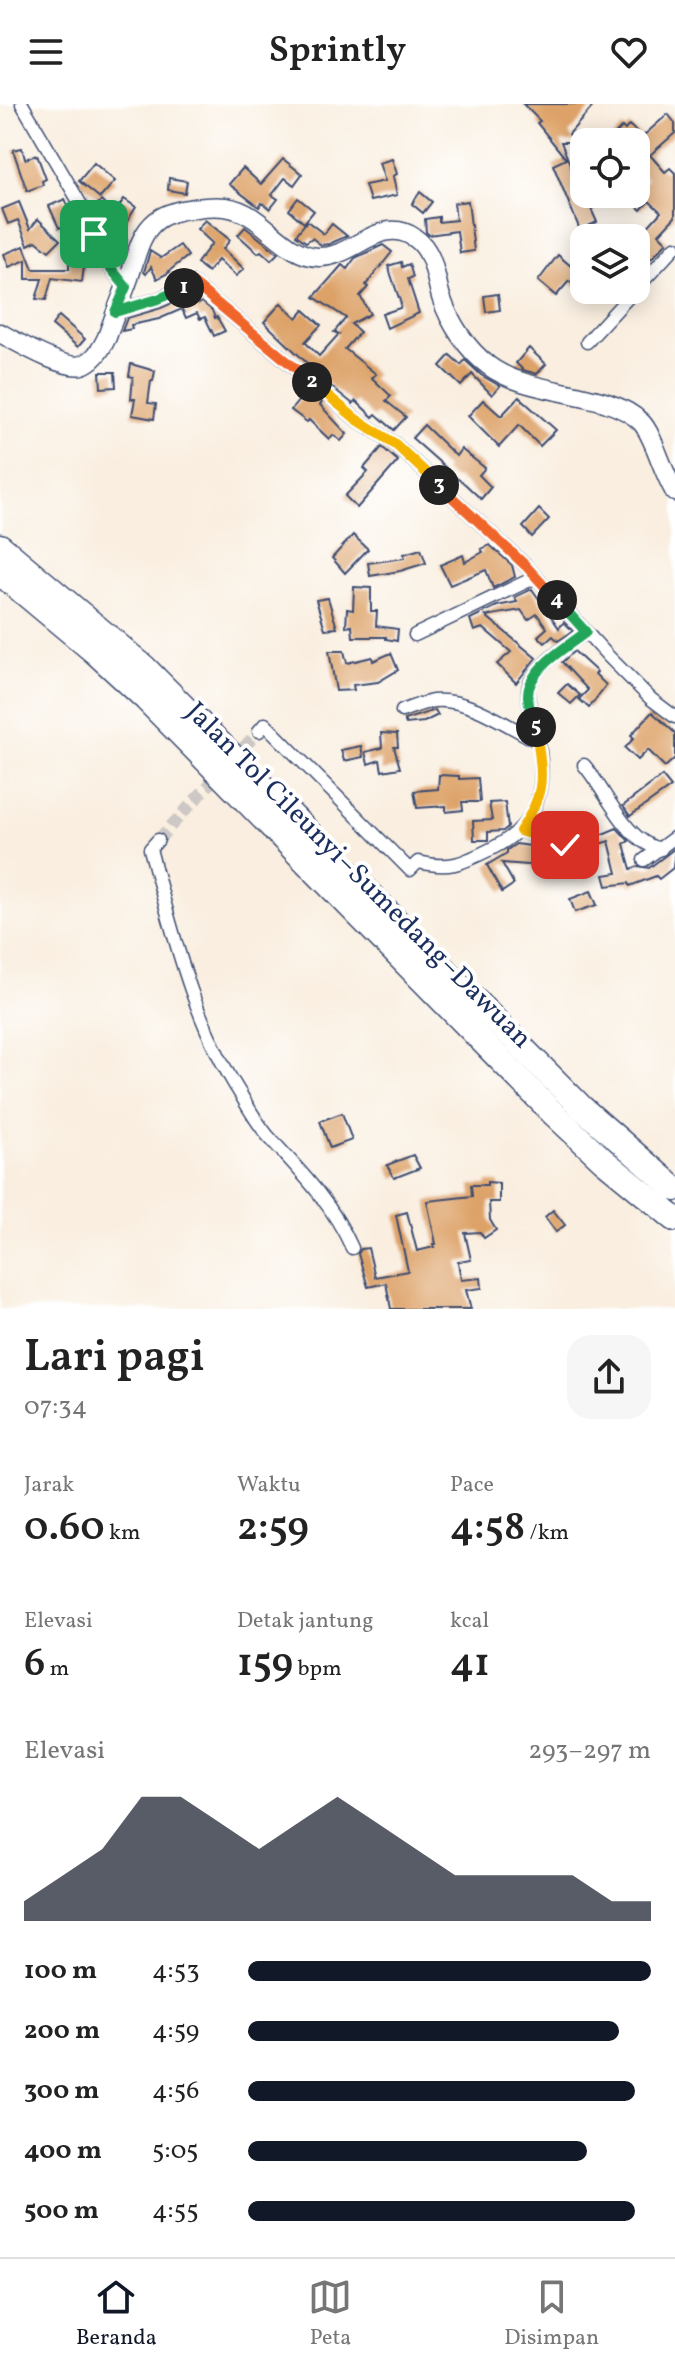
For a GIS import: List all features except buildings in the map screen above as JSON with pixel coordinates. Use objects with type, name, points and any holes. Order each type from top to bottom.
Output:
[{"type":"highway","name":"Jalan Tol Cileunyi–Sumedang–Dawuan","points":[[0,546],[144,667],[582,1108],[675,1189]]},
{"type":"highway","name":"Jalan Tol Cileunyi–Sumedang–Dawuan","points":[[0,573],[146,699],[555,1115],[603,1160],[675,1219]]},
{"type":"main road","points":[[0,333],[65,364],[80,366],[88,361],[102,348],[141,242],[152,225],[170,213],[185,209],[213,205],[238,209],[291,247],[318,258],[347,250],[382,231],[404,232],[423,244],[435,268],[441,297],[451,321],[478,357],[489,367],[522,383],[624,409],[642,423],[675,492]]},
{"type":"street","points":[[22,104],[81,205],[109,266],[126,287]]},
{"type":"street","points":[[650,275],[675,247]]},
{"type":"street","points":[[115,312],[158,299],[193,283],[356,419],[394,443],[536,577],[651,699],[675,717]]},
{"type":"street","points":[[587,342],[623,304]]},
{"type":"street","points":[[415,635],[536,577]]},
{"type":"street","points":[[259,731],[265,724],[410,870],[419,862],[457,866],[520,831],[542,788],[537,741],[528,701],[530,683],[540,669],[586,632]]},
{"type":"street","points":[[402,711],[432,701],[448,701],[537,741]]},
{"type":"street","points":[[584,765],[599,781],[624,822],[643,842],[661,849]]},
{"type":"street","points":[[520,831],[571,848]]},
{"type":"street","points":[[644,860],[675,837]]},
{"type":"street","points":[[158,840],[150,849],[182,969],[214,1045],[238,1091],[266,1134],[324,1197],[352,1248]]},
{"type":"tunnel","points":[[158,840],[259,731]]},
{"type":"route","points":[[94,234],[109,266],[126,287],[115,312],[158,299],[193,283],[356,419],[394,443],[526,566],[586,632],[540,669],[530,683],[528,694],[536,726],[543,781],[540,795],[520,831],[565,845]]}]
